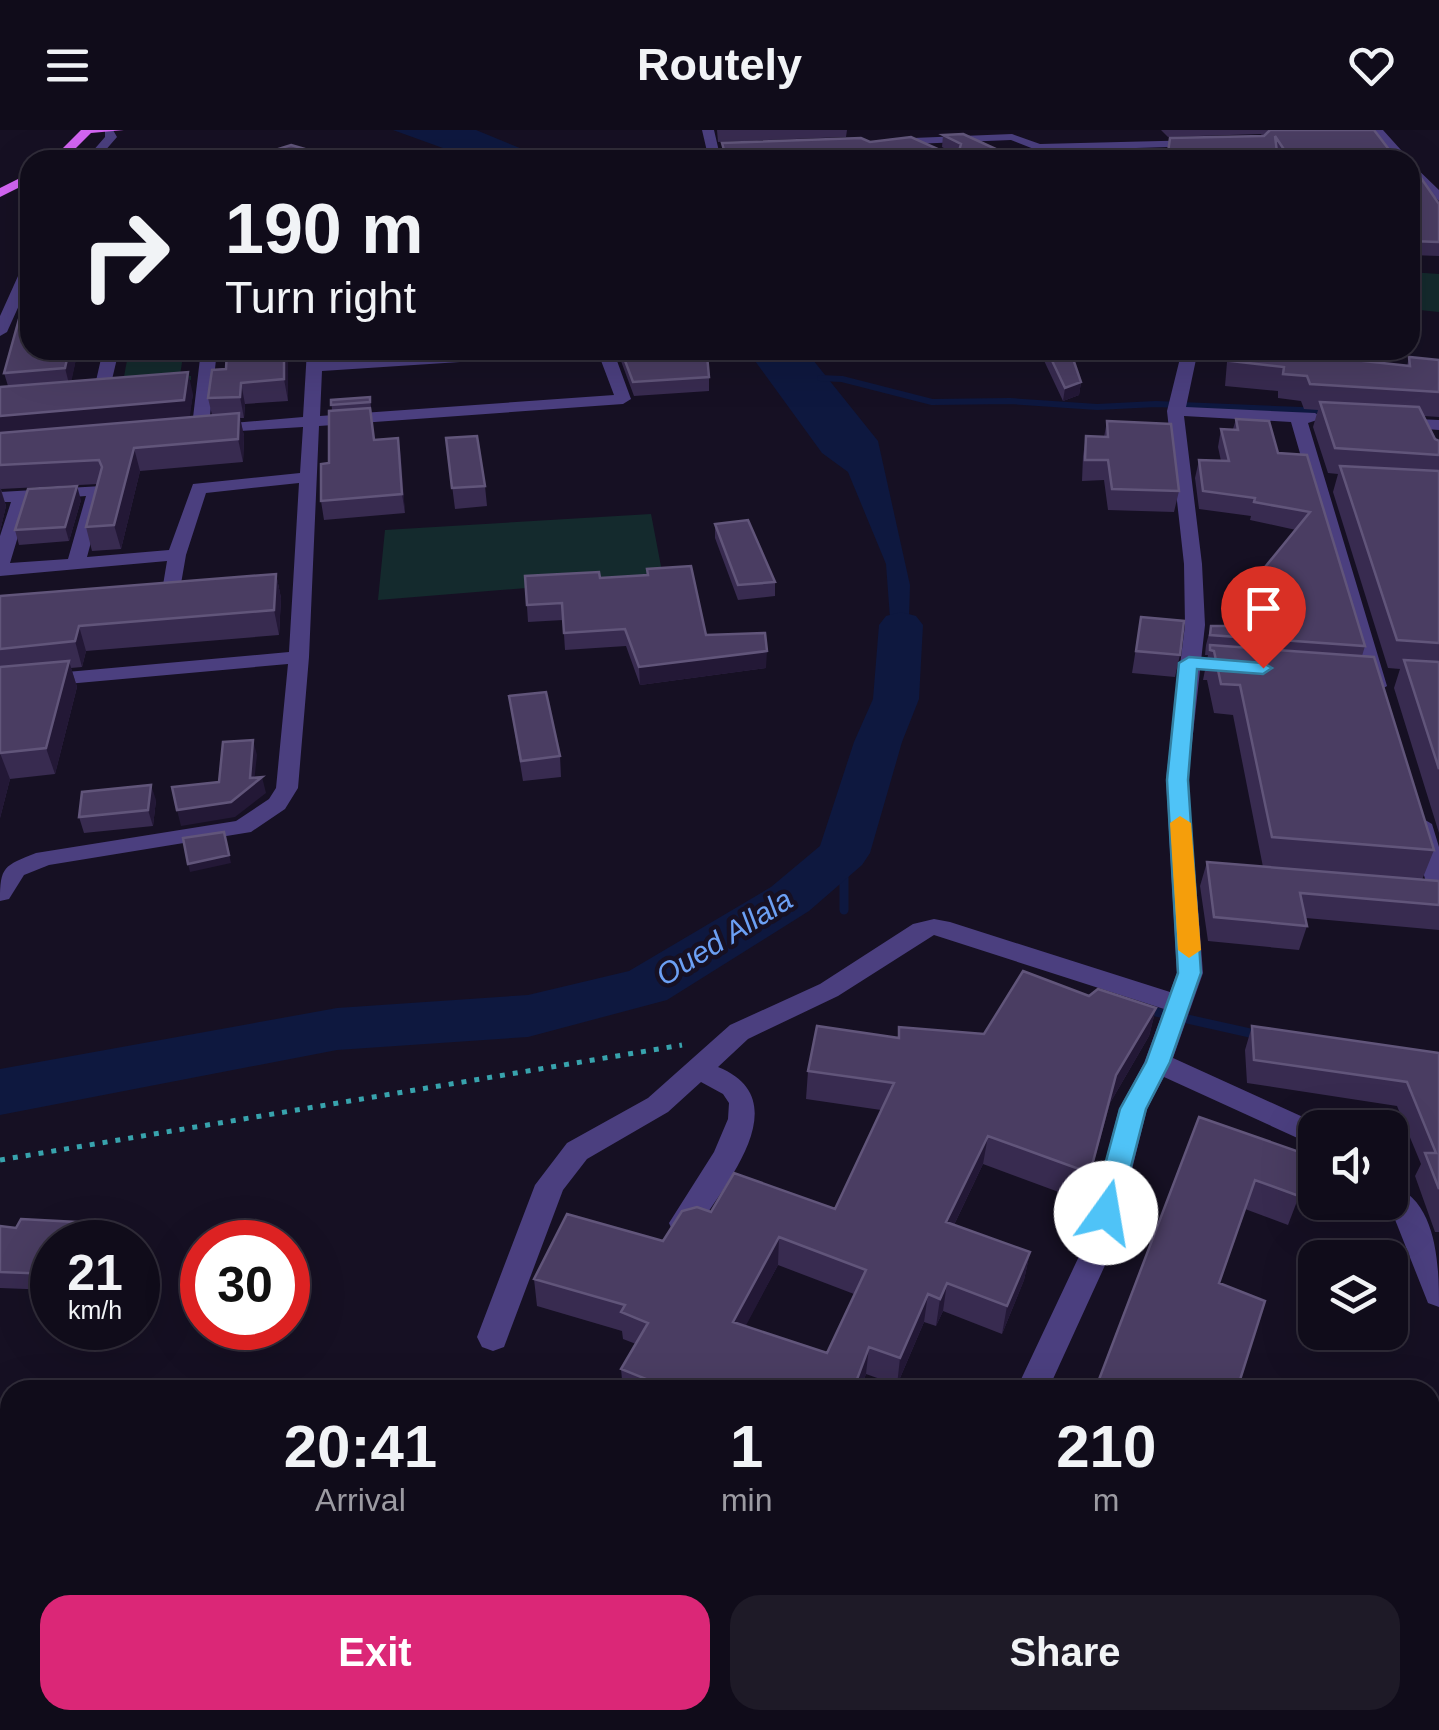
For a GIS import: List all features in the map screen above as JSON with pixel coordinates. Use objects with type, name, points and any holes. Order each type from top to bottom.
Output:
[{"type":"main road","points":[[68,150],[88,130],[110,132]]},
{"type":"main road","points":[[74,144],[110,132]]},
{"type":"street","points":[[1377,130],[1395,150]]},
{"type":"street","points":[[879,149],[911,141],[1012,137],[1039,148],[1224,142]]},
{"type":"street","points":[[961,139],[987,150]]},
{"type":"street","points":[[911,141],[930,150]]},
{"type":"street","points":[[1420,177],[1439,197]]},
{"type":"street","points":[[6,327],[20,301]]},
{"type":"street","points":[[106,360],[92,394],[134,391]]},
{"type":"street","points":[[200,430],[194,386],[204,360]]},
{"type":"street","points":[[0,893],[16,870],[44,858],[243,827],[262,817],[287,788],[299,657],[291,586],[309,477],[314,360]]},
{"type":"street","points":[[164,433],[623,399],[609,360]]},
{"type":"street","points":[[1037,1380],[1097,1250],[1133,1109],[1158,1062],[1190,973],[1196,874],[1178,780],[1198,664],[1193,564],[1176,406],[1188,360]]},
{"type":"street","points":[[1176,406],[1333,420]]},
{"type":"street","points":[[1298,418],[1330,482],[1386,715]]},
{"type":"street","points":[[1385,422],[1428,429]]},
{"type":"street","points":[[171,597],[177,556],[199,488],[309,477]]},
{"type":"street","points":[[0,497],[96,490],[76,564]]},
{"type":"street","points":[[21,496],[0,568],[177,556]]},
{"type":"street","points":[[0,684],[299,657]]},
{"type":"street","points":[[1416,809],[1432,891]]},
{"type":"street","points":[[493,1337],[550,1185],[577,1151],[658,1105],[689,1056],[829,990],[922,930],[934,927],[1174,1015]]},
{"type":"street","points":[[684,1223],[743,1126],[745,1105],[736,1088],[689,1056]]},
{"type":"street","points":[[1158,1062],[1298,1126]]},
{"type":"street","points":[[1408,1215],[1439,1294]]},
{"type":"path","points":[[0,1160],[689,1056]]},
{"type":"green space","points":[[1420,273],[1439,274],[1439,312],[1420,310]]},
{"type":"green space","points":[[127,360],[182,360],[180,375],[191,376],[191,380],[122,387]]},
{"type":"green space","points":[[651,514],[663,577],[378,600],[385,530]]},
{"type":"water","points":[[393,130],[476,130],[525,150],[448,150]]},
{"type":"water","points":[[754,360],[813,360],[878,441],[910,585],[907,685],[896,699],[886,564],[848,472],[822,453]]},
{"type":"building","points":[[1270,130],[1374,130],[1389,150],[1284,150],[1275,136],[1277,150],[1168,150],[1170,138],[1264,136]]},
{"type":"building","points":[[963,134],[998,150],[959,150],[961,144],[943,135]]},
{"type":"building","points":[[911,137],[940,150],[724,150],[722,143],[861,138],[870,142]]},
{"type":"building","points":[[291,145],[308,150],[275,150]]},
{"type":"building","points":[[1420,178],[1439,204],[1439,242],[1420,241]]},
{"type":"building","points":[[20,316],[20,360],[67,360],[65,368],[4,373]]},
{"type":"building","points":[[226,360],[284,360],[284,379],[241,383],[240,397],[208,398],[212,370],[226,369]]},
{"type":"building","points":[[625,360],[707,360],[709,377],[633,382]]},
{"type":"building","points":[[1052,360],[1073,360],[1081,382],[1065,388]]},
{"type":"building","points":[[1354,360],[1410,366],[1409,360],[1439,360],[1439,392],[1310,384],[1307,376],[1283,374],[1284,367],[1230,361]]},
{"type":"building","points":[[188,372],[184,400],[0,416],[0,387]]},
{"type":"building","points":[[370,397],[370,402],[331,405],[331,400]]},
{"type":"building","points":[[1320,402],[1419,407],[1439,441],[1439,455],[1335,448]]},
{"type":"building","points":[[370,408],[374,440],[398,438],[402,494],[321,501],[321,464],[329,463],[329,411]]},
{"type":"building","points":[[239,413],[238,439],[134,448],[114,525],[86,527],[102,467],[99,460],[0,465],[0,433]]},
{"type":"building","points":[[1236,419],[1269,421],[1278,453],[1307,455],[1365,646],[1210,635],[1211,626],[1249,626],[1243,594],[1310,512],[1254,502],[1255,498],[1203,491],[1199,460],[1229,461],[1221,429],[1238,430]]},
{"type":"building","points":[[1107,421],[1171,424],[1179,491],[1112,489],[1108,460],[1085,460],[1086,436],[1108,437]]},
{"type":"building","points":[[477,436],[485,486],[452,488],[446,438]]},
{"type":"building","points":[[1340,466],[1439,471],[1439,643],[1397,640]]},
{"type":"building","points":[[77,486],[65,527],[15,530],[28,489]]},
{"type":"building","points":[[748,520],[775,582],[738,585],[715,524]]},
{"type":"building","points":[[691,566],[706,635],[765,633],[767,651],[639,667],[625,629],[564,633],[562,603],[527,605],[525,576],[599,572],[600,578],[648,575],[647,569]]},
{"type":"building","points":[[276,574],[274,610],[79,626],[75,641],[0,649],[0,596]]},
{"type":"building","points":[[1141,617],[1184,621],[1180,655],[1136,651]]},
{"type":"building","points":[[1210,645],[1374,657],[1434,850],[1272,837],[1240,685],[1221,684]]},
{"type":"building","points":[[1404,660],[1439,662],[1439,769]]},
{"type":"building","points":[[69,661],[46,748],[0,753],[0,667]]},
{"type":"building","points":[[546,692],[560,756],[521,761],[509,696]]},
{"type":"building","points":[[253,740],[250,778],[262,777],[231,802],[177,810],[172,787],[219,782],[223,742]]},
{"type":"building","points":[[151,785],[148,810],[79,817],[82,792]]},
{"type":"building","points":[[224,832],[229,855],[188,864],[183,838]]},
{"type":"building","points":[[1207,862],[1439,881],[1439,905],[1300,893],[1307,926],[1214,917]]},
{"type":"building","points":[[1023,971],[1089,996],[1098,989],[1156,1008],[1116,1075],[1090,1173],[988,1136],[946,1222],[1030,1252],[1007,1306],[947,1283],[940,1299],[928,1294],[900,1358],[869,1347],[857,1380],[648,1380],[621,1369],[648,1323],[621,1312],[625,1305],[534,1279],[567,1214],[663,1241],[682,1211],[697,1207],[711,1212],[734,1173],[835,1209],[894,1083],[808,1071],[817,1026],[899,1038],[899,1027],[984,1034]],"holes":[[[779,1237],[866,1270],[827,1353],[733,1322]]]},
{"type":"building","points":[[1252,1026],[1439,1053],[1439,1189],[1425,1153],[1436,1153],[1407,1082],[1254,1060]]},
{"type":"building","points":[[1199,1117],[1298,1151],[1298,1196],[1255,1180],[1219,1283],[1265,1301],[1240,1380],[1099,1380]]},
{"type":"building","points":[[21,1219],[39,1220],[30,1220],[30,1273],[0,1272],[0,1226],[16,1228]]},
{"type":"waterway","points":[[820,378],[842,379],[932,402],[1010,401],[1097,407],[1156,404],[1326,411]]},
{"type":"waterway","name":"Oued Allala","points":[[0,1092],[337,1029],[528,1016],[647,986],[790,899],[844,853],[878,742],[896,699],[901,625]]},
{"type":"waterway","points":[[844,853],[844,910]]},
{"type":"waterway","points":[[1147,1010],[1259,1035]]},
{"type":"slow traffic","points":[[1180,823],[1189,950]]},
{"type":"route","points":[[1106,1213],[1133,1109],[1158,1062],[1190,973],[1178,780],[1189,663],[1263,668]]}]
